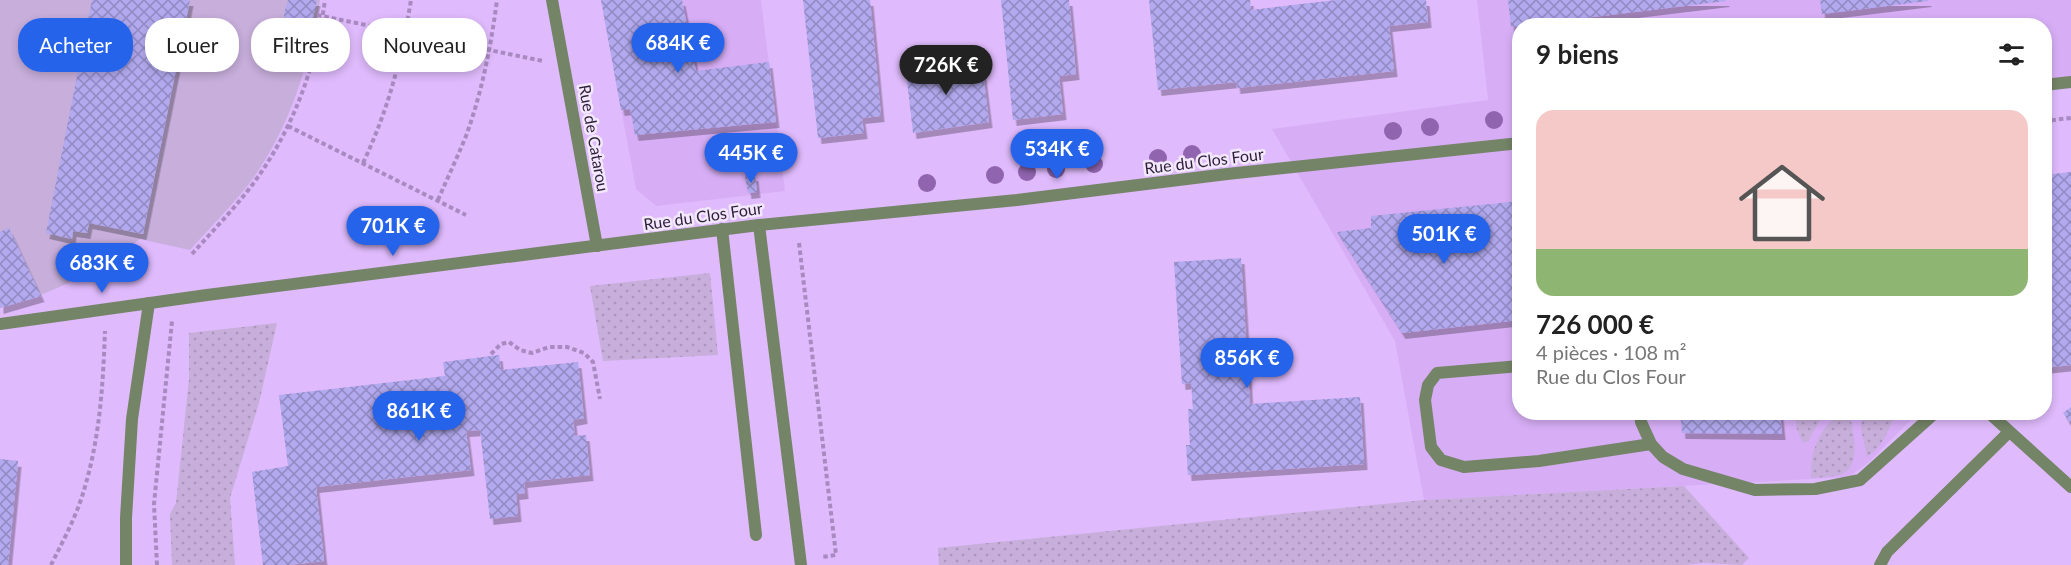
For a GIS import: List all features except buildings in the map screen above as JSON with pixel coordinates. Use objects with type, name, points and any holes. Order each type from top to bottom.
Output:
[{"type":"street","name":"Rue de Catarou","points":[[552,0],[597,246]]},
{"type":"street","points":[[2052,84],[2071,82]]},
{"type":"street","name":"Rue du Clos Four","points":[[0,324],[174,299],[722,229],[1017,200],[1227,174],[1512,144]]},
{"type":"street","points":[[759,225],[801,562]]},
{"type":"street","points":[[722,229],[756,534]]},
{"type":"street","points":[[126,565],[126,518],[132,419],[149,303]]},
{"type":"street","points":[[1512,367],[1437,373],[1428,385],[1425,400],[1431,447],[1441,460],[1464,467],[1539,461],[1651,444]]},
{"type":"street","points":[[1641,420],[1651,444],[1663,457],[1683,469],[1755,490],[1815,489],[1860,480],[1927,420]]},
{"type":"street","points":[[1996,420],[2071,487]]},
{"type":"street","points":[[1880,565],[1887,552],[2009,432]]},
{"type":"path","points":[[192,254],[241,200],[264,168],[288,126],[304,90],[325,0]]},
{"type":"path","points":[[408,18],[411,0]]},
{"type":"path","points":[[438,200],[466,136],[490,50],[497,0]]},
{"type":"path","points":[[317,15],[362,24]]},
{"type":"path","points":[[487,49],[564,66]]},
{"type":"path","points":[[363,163],[392,91],[396,72]]},
{"type":"path","points":[[2052,120],[2071,118]]},
{"type":"path","points":[[288,126],[466,215]]},
{"type":"path","points":[[797,221],[837,555],[801,562]]},
{"type":"path","points":[[157,565],[154,504],[174,299]]},
{"type":"path","points":[[51,565],[84,491],[98,431],[103,383],[105,309]]},
{"type":"path","points":[[491,354],[501,344],[509,342],[520,350],[532,353],[549,347],[567,347],[584,353],[593,362],[600,399]]},
{"type":"shaded area","points":[[0,0],[320,0],[317,18],[251,18],[251,72],[303,72],[289,114],[267,157],[247,187],[190,250],[140,239],[73,281],[19,303],[0,308]]},
{"type":"shaded area","points":[[601,0],[761,0],[785,191],[656,206],[636,189]]},
{"type":"shaded area","points":[[1477,0],[2071,0],[2071,82],[2052,84],[2052,18],[1512,18],[1512,420],[1911,420],[1870,461],[1849,477],[1424,500],[1395,341],[1272,129],[1488,100]]},
{"type":"shaded area","points":[[710,273],[718,355],[603,361],[590,286]]},
{"type":"shaded area","points":[[277,323],[259,403],[230,498],[235,565],[172,565],[170,514],[176,503],[189,379],[189,333]]},
{"type":"shaded area","points":[[1796,420],[1820,420],[1808,441],[1803,443],[1797,430]]},
{"type":"shaded area","points":[[1832,420],[1851,420],[1855,449],[1852,465],[1840,475],[1811,478],[1814,450],[1825,428]]},
{"type":"shaded area","points":[[1862,420],[1892,420],[1885,438],[1867,457],[1861,429]]},
{"type":"shaded area","points":[[1684,486],[1749,558],[1742,565],[1703,563],[1684,565],[939,565],[938,548],[1424,500]]}]
